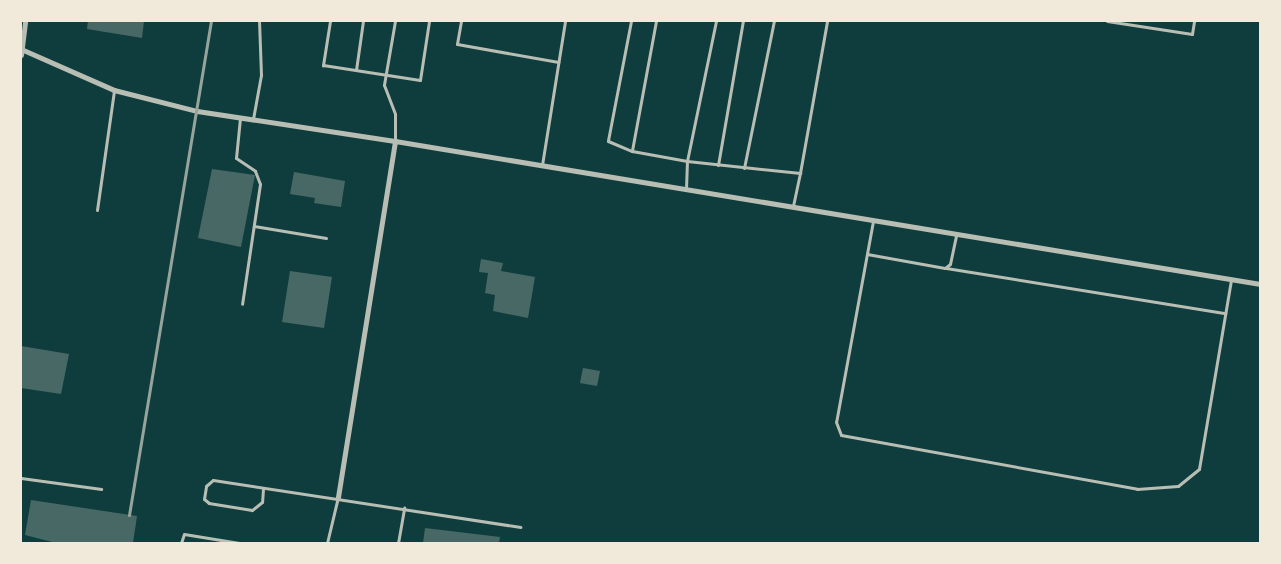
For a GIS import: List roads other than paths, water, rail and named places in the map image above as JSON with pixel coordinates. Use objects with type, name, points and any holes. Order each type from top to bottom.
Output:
[{"type":"street","points":[[21,55],[25,21]]},
{"type":"street","points":[[22,49],[114,90],[197,111],[395,141],[1260,284]]},
{"type":"street","points":[[338,497],[395,141]]},
{"type":"lane","points":[[253,120],[261,75],[259,21]]},
{"type":"lane","points":[[330,21],[323,65],[420,80],[429,21]]},
{"type":"lane","points":[[356,70],[364,21]]},
{"type":"lane","points":[[395,21],[384,85],[395,114],[395,141]]},
{"type":"lane","points":[[461,21],[458,44],[558,62]]},
{"type":"lane","points":[[542,165],[565,21]]},
{"type":"lane","points":[[630,21],[608,141],[632,151],[686,161],[800,173]]},
{"type":"lane","points":[[632,151],[656,21]]},
{"type":"lane","points":[[686,190],[686,161],[716,21]]},
{"type":"lane","points":[[718,165],[743,21]]},
{"type":"lane","points":[[744,168],[774,21]]},
{"type":"lane","points":[[792,208],[827,21]]},
{"type":"lane","points":[[1107,21],[1192,34],[1194,21]]},
{"type":"lane","points":[[97,210],[114,90]]},
{"type":"lane","points":[[240,117],[236,158],[255,171],[260,184],[242,304]]},
{"type":"lane","points":[[873,221],[836,422],[841,434],[1137,489],[1178,486],[1199,469],[1231,280]]},
{"type":"lane","points":[[254,226],[326,238]]},
{"type":"lane","points":[[946,268],[956,235]]},
{"type":"lane","points":[[867,254],[1226,313]]},
{"type":"lane","points":[[21,478],[101,489]]},
{"type":"lane","points":[[263,489],[262,502],[252,510],[209,503],[204,498],[206,486],[213,480],[263,489],[338,497],[520,526]]},
{"type":"lane","points":[[326,543],[338,497]]},
{"type":"lane","points":[[398,543],[404,508]]},
{"type":"lane","points":[[181,543],[184,534],[239,543]]},
{"type":"railway","points":[[129,515],[211,21]]}]
